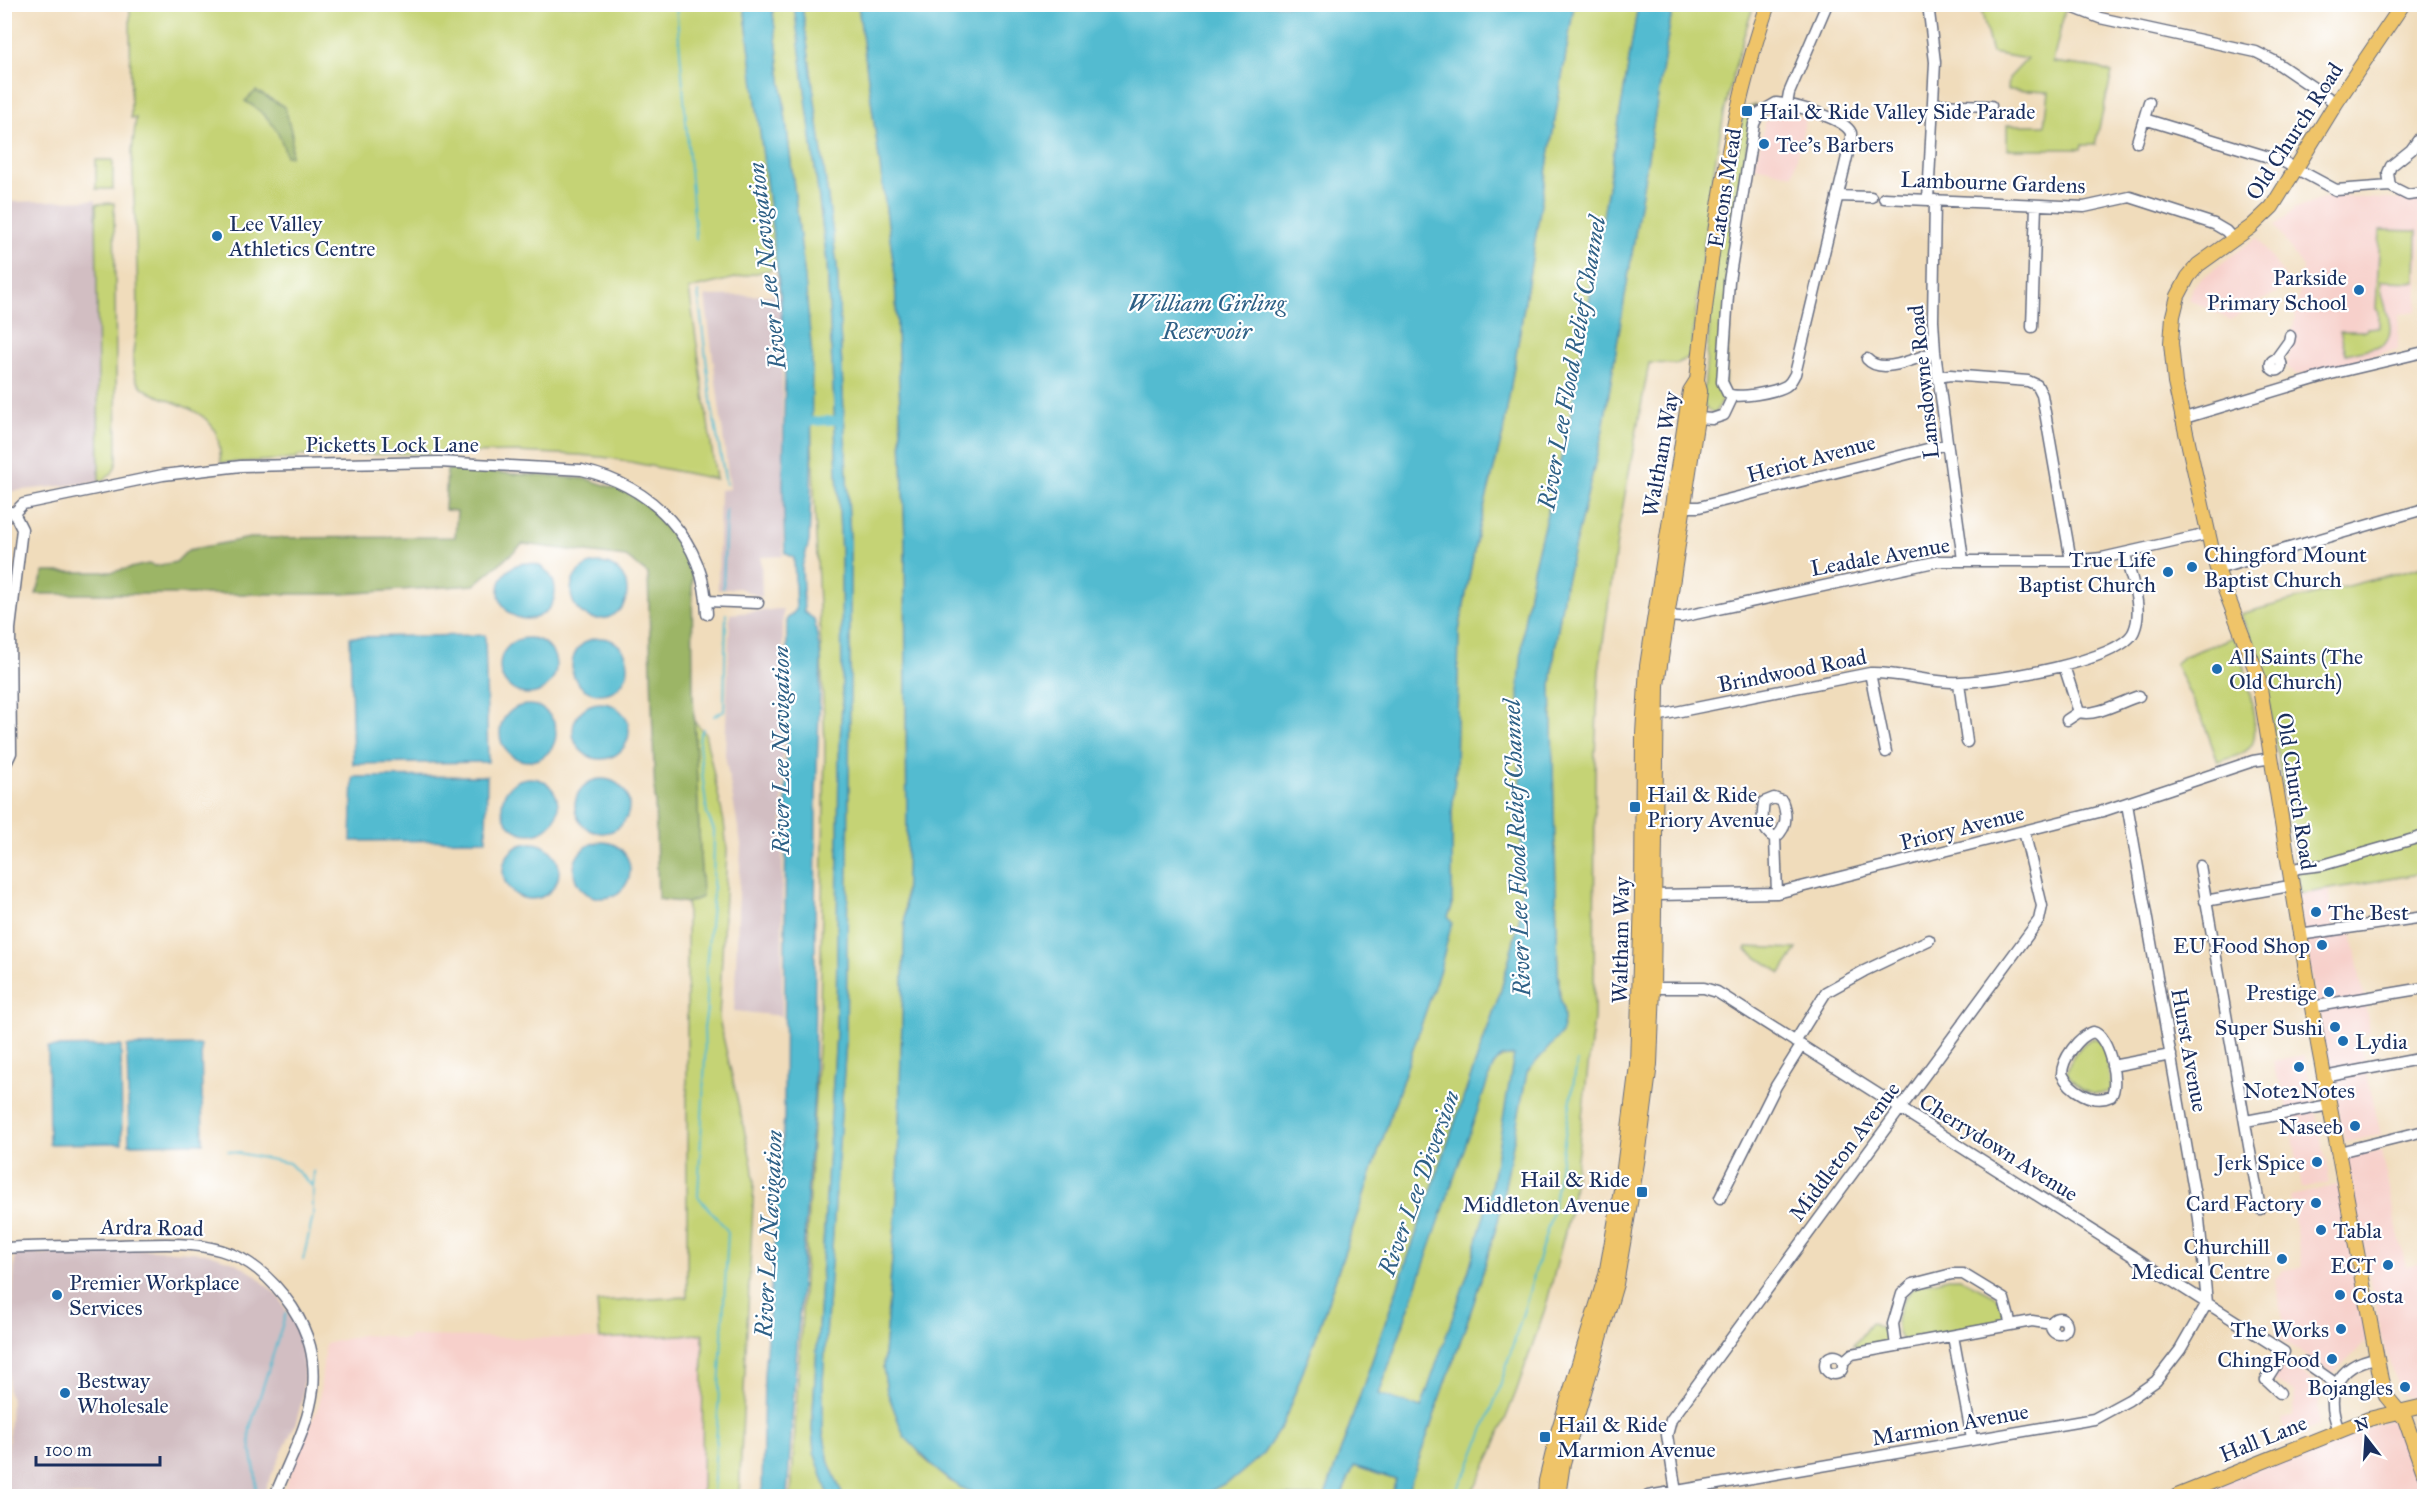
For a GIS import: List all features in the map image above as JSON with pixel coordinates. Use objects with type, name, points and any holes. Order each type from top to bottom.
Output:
[{"type":"main road","name":"Waltham Way","points":[[1649,780],[1656,716],[1654,662],[1667,616],[1670,559],[1684,507],[1692,417],[1690,391],[1697,380],[1711,247],[1725,163],[1738,104],[1768,4]]},
{"type":"main road","name":"Old Church Road","points":[[2403,4],[2295,167],[2272,207],[2234,240],[2198,265],[2181,288],[2175,306],[2171,351],[2181,418],[2217,569],[2258,676],[2311,1007],[2376,1358],[2386,1396],[2401,1412],[2424,1473]]},
{"type":"main road","name":"Waltham Way","points":[[1545,1497],[1551,1461],[1577,1392],[1606,1296],[1608,1263],[1632,1156],[1637,1065],[1646,1010],[1649,780],[1654,662],[1692,417]]},
{"type":"main road","name":"Waltham Way","points":[[1648,921],[1655,895],[1649,868]]},
{"type":"main road","name":"Waltham Way","points":[[1646,1010],[1653,988],[1647,960]]},
{"type":"main road","name":"Waltham Way","points":[[1558,1497],[1577,1392]]},
{"type":"main road","name":"Hall Lane","points":[[2177,1497],[2339,1430],[2375,1417],[2424,1406]]},
{"type":"street","points":[[1692,417],[1712,419],[1724,415],[1733,396],[1738,397],[1783,387],[1792,379],[1851,140],[1849,128],[1844,123],[1787,104],[1789,93],[1827,4]]},
{"type":"street","name":"Lansdowne Road","points":[[1928,4],[1934,38],[1932,200],[1935,352],[1963,560]]},
{"type":"street","points":[[2072,7],[2100,18],[2256,52],[2274,61],[2336,104]]},
{"type":"street","points":[[2137,142],[2149,102]]},
{"type":"street","name":"Eatons Mead","points":[[1733,396],[1723,387],[1723,354],[1729,281],[1754,124],[1759,112],[1770,105],[1787,104]]},
{"type":"street","points":[[1933,104],[1991,106]]},
{"type":"street","points":[[2144,119],[2282,160],[2336,190],[2390,186],[2408,195],[2424,193]]},
{"type":"street","points":[[2390,186],[2388,173],[2391,166],[2411,150],[2424,132]]},
{"type":"street","points":[[1837,196],[1871,197]]},
{"type":"street","name":"Lambourne Gardens","points":[[1884,198],[2091,206],[2130,197],[2214,224],[2226,231],[2234,240]]},
{"type":"street","points":[[2032,327],[2036,205]]},
{"type":"street","points":[[2277,390],[2276,365],[2290,336]]},
{"type":"street","points":[[1867,359],[1874,364],[1888,366],[1935,352]]},
{"type":"street","points":[[2181,418],[2340,372],[2424,352]]},
{"type":"street","points":[[1938,377],[1950,375],[2028,381],[2040,390],[2071,561]]},
{"type":"street","name":"Heriot Avenue","points":[[1684,507],[1700,507],[1947,444]]},
{"type":"street","name":"Picketts Lock Lane","points":[[4,768],[11,753],[10,629],[22,528],[9,511],[23,504],[163,475],[241,466],[439,462],[571,468],[617,480],[667,514],[687,540],[694,555],[706,589],[707,614]]},
{"type":"street","points":[[2217,569],[2424,509]]},
{"type":"street","name":"Leadale Avenue","points":[[1667,616],[1681,616],[1917,565],[1963,560],[2071,561],[2125,555],[2208,534]]},
{"type":"street","name":"Brindwood Road","points":[[1656,716],[1870,673],[1888,673],[1959,683],[2064,666],[2117,647],[2130,638],[2134,631],[2137,611],[2125,555]]},
{"type":"street","points":[[707,601],[758,603]]},
{"type":"street","points":[[2064,666],[2079,711]]},
{"type":"street","points":[[1870,673],[1886,752]]},
{"type":"street","points":[[1959,683],[1967,742]]},
{"type":"street","points":[[2079,711],[2085,713],[2094,711],[2139,696]]},
{"type":"street","points":[[2067,720],[2079,711]]},
{"type":"street","name":"Priory Avenue","points":[[1655,895],[1777,893],[2127,804],[2253,761],[2272,758]]},
{"type":"street","name":"Hurst Avenue","points":[[2127,804],[2201,1231],[2207,1303]]},
{"type":"street","name":"Middleton Avenue","points":[[1676,1492],[1667,1435],[1671,1420],[2039,920],[2042,906],[2024,831]]},
{"type":"street","points":[[2289,872],[2298,868],[2323,865],[2424,836]]},
{"type":"street","points":[[1775,838],[1777,893]]},
{"type":"street","points":[[2200,867],[2260,1209]]},
{"type":"street","points":[[2205,901],[2284,886],[2291,888]]},
{"type":"street","points":[[2299,935],[2424,917]]},
{"type":"street","points":[[1720,1198],[1826,992],[1929,940]]},
{"type":"street","name":"Cherrydown Avenue","points":[[1653,988],[1712,989],[2284,1352],[2266,1380],[2280,1393]]},
{"type":"street","points":[[2311,1007],[2424,988]]},
{"type":"street","points":[[2093,1032],[2098,1033],[2106,1041],[2112,1066],[2114,1092],[2101,1100],[2090,1098],[2074,1088],[2062,1074],[2064,1064],[2082,1038],[2093,1032]]},
{"type":"street","points":[[2112,1066],[2171,1055]]},
{"type":"street","points":[[2324,1077],[2424,1058]]},
{"type":"street","points":[[2246,1121],[2329,1105]]},
{"type":"street","points":[[2338,1152],[2424,1131]]},
{"type":"street","name":"Ardra Road","points":[[4,1248],[195,1244],[213,1247],[246,1261],[265,1275],[281,1292],[311,1342],[314,1371],[313,1391],[305,1420],[275,1497]]},
{"type":"street","points":[[1896,1346],[1892,1329],[1902,1294],[1913,1284],[1949,1275],[1963,1274],[1972,1277],[1999,1294],[2008,1307],[2011,1325]]},
{"type":"street","name":"Marmion Avenue","points":[[1648,1497],[2086,1421],[2103,1415],[2156,1381],[2180,1350],[2207,1303]]},
{"type":"street","points":[[1843,1362],[1852,1354],[2011,1325],[2039,1321],[2052,1324]]},
{"type":"street","points":[[1953,1336],[1972,1439]]},
{"type":"street","points":[[2339,1430],[2332,1408],[2338,1385],[2347,1370],[2354,1364],[2376,1358]]},
{"type":"street","points":[[2305,1362],[2338,1385]]},
{"type":"shaded area","points":[[1779,113],[1806,118],[1793,175],[1755,166],[1765,122]]},
{"type":"shaded area","name":"Parkside Primary School","points":[[2332,196],[2422,201],[2417,312],[2399,314],[2398,349],[2297,375],[2287,367],[2303,268],[2275,226],[2296,208]]},
{"type":"shaded area","points":[[96,200],[99,482],[5,492],[5,202]]},
{"type":"shaded area","points":[[2257,237],[2290,284],[2230,320],[2188,299],[2198,281]]},
{"type":"shaded area","points":[[780,295],[784,363],[782,367],[783,556],[761,557],[762,598],[739,588],[718,590],[720,490],[730,489],[705,296]]},
{"type":"shaded area","points":[[783,610],[782,1016],[734,1011],[741,844],[725,755],[730,614]]},
{"type":"shaded area","points":[[2328,888],[2335,935],[2352,933],[2370,1032],[2358,1035],[2381,1135],[2345,1142],[2324,1048],[2298,894]]},
{"type":"shaded area","points":[[2304,1055],[2330,1182],[2302,1188],[2285,1093],[2276,1075],[2273,1061]]},
{"type":"shaded area","points":[[2382,1151],[2406,1267],[2424,1263],[2424,1281],[2421,1282],[2424,1292],[2424,1396],[2410,1398],[2404,1396],[2399,1390],[2382,1338],[2346,1154]]},
{"type":"shaded area","points":[[2338,1185],[2367,1341],[2334,1373],[2278,1338],[2284,1324],[2275,1279],[2283,1270],[2302,1267],[2290,1196]]},
{"type":"shaded area","points":[[140,1249],[206,1253],[234,1262],[254,1274],[279,1297],[291,1319],[302,1345],[304,1374],[302,1400],[296,1422],[262,1496],[5,1496],[11,1401],[8,1390],[15,1253],[45,1254]]},
{"type":"shaded area","points":[[703,1334],[702,1496],[281,1496],[319,1404],[325,1344],[361,1335],[391,1336],[399,1339],[408,1339],[410,1336],[599,1339]]},
{"type":"shaded area","points":[[2282,1359],[2319,1386],[2318,1425],[2287,1438],[2281,1420],[2293,1416],[2295,1392],[2270,1378]]},
{"type":"shaded area","points":[[2391,1419],[2424,1496],[2206,1496],[2204,1490]]},
{"type":"green space","points":[[130,5],[744,5],[778,268],[689,289],[716,479],[610,458],[516,452],[298,456],[297,459],[221,463],[217,435],[207,421],[185,406],[148,391],[140,385],[133,368],[138,296],[132,152],[136,118],[131,118]]},
{"type":"green space","points":[[772,5],[794,5],[827,262],[841,553],[842,706],[839,759],[836,1033],[812,1428],[814,1452],[830,1496],[791,1496],[820,1014],[825,746],[805,279]]},
{"type":"green space","points":[[802,5],[858,5],[895,275],[905,539],[907,839],[897,1200],[883,1367],[887,1391],[921,1456],[950,1481],[982,1496],[843,1496],[829,1463],[823,1431],[823,1381],[846,1040],[850,540],[837,265]]},
{"type":"green space","points":[[1574,5],[1638,5],[1568,430],[1533,570],[1524,624],[1519,754],[1522,887],[1519,921],[1501,990],[1325,1496],[1191,1496],[1207,1493],[1235,1478],[1263,1454],[1283,1424],[1316,1337],[1440,969],[1448,917],[1452,907],[1452,812],[1456,765],[1459,631],[1477,535],[1503,433]]},
{"type":"green space","points":[[1673,5],[1754,5],[1740,47],[1720,134],[1691,355],[1677,364],[1649,363],[1619,527],[1599,671],[1595,754],[1594,1018],[1571,1208],[1546,1306],[1516,1392],[1492,1453],[1470,1496],[1406,1496],[1474,1302],[1498,1221],[1527,1072],[1561,1034],[1564,1021],[1558,970],[1551,686],[1565,585],[1602,435]]},
{"type":"green space","points":[[1980,5],[2066,5],[2053,62],[2099,68],[2112,73],[2095,145],[2082,145],[2081,149],[2007,149],[2007,125],[2045,125],[2049,92],[2008,90],[2009,78],[2027,59],[1992,53]]},
{"type":"green space","points":[[256,91],[285,107],[292,135],[291,156],[286,156],[272,124],[260,111],[245,101]]},
{"type":"green space","points":[[1755,105],[1740,183],[1724,396],[1715,413],[1707,410],[1703,404],[1716,245],[1744,109]]},
{"type":"green space","points":[[96,160],[113,160],[113,189],[96,189]]},
{"type":"green space","points":[[114,203],[117,460],[111,474],[99,482],[96,204]]},
{"type":"green space","points":[[2380,230],[2417,231],[2416,282],[2381,281],[2390,322],[2388,338],[2384,345],[2346,354],[2340,331],[2366,331],[2367,328],[2379,327],[2379,311],[2376,309]]},
{"type":"green space","points":[[447,469],[587,479],[626,492],[657,512],[692,565],[693,693],[702,897],[687,903],[658,899],[648,574],[626,557],[523,544],[474,585],[342,594],[36,594],[44,572],[112,572],[148,564],[155,566],[176,562],[188,550],[250,538],[455,537],[457,511],[445,510]]},
{"type":"green space","points":[[2424,566],[2424,873],[2301,894],[2261,659],[2240,614]]},
{"type":"green space","points":[[2234,637],[2250,693],[2254,738],[2251,746],[2244,752],[2218,762],[2204,723],[2175,664],[2184,656]]},
{"type":"green space","points":[[694,721],[705,733],[724,822],[727,850],[719,1019],[752,1164],[754,1182],[739,1496],[702,1496],[703,1334],[600,1339],[597,1302],[687,1297],[687,903],[702,897]]},
{"type":"green space","points":[[1747,947],[1797,949],[1781,973],[1746,950]]},
{"type":"green space","points":[[2093,1038],[2104,1043],[2111,1087],[2109,1092],[2096,1093],[2085,1090],[2067,1073],[2076,1052],[2084,1043]]},
{"type":"green space","points":[[1515,1055],[1485,1213],[1447,1336],[1421,1409],[1379,1395],[1487,1079],[1500,1059]]},
{"type":"green space","points":[[1948,1278],[1960,1278],[1997,1297],[2005,1312],[2001,1322],[1903,1340],[1897,1329],[1897,1321],[1900,1307],[1908,1294],[1920,1285]]},
{"type":"green space","points":[[1871,1323],[1889,1333],[1890,1338],[1884,1345],[1861,1349],[1854,1345]]},
{"type":"green space","points":[[1354,1466],[1396,1480],[1391,1496],[1341,1496]]},
{"type":"water","points":[[744,5],[772,5],[805,279],[812,356],[811,492],[809,542],[802,567],[804,612],[814,619],[821,658],[816,795],[814,1093],[787,1496],[762,1496],[764,1376],[784,1117],[787,619],[796,610],[794,558],[785,553],[783,486],[785,366],[780,293]]},
{"type":"water","points":[[794,5],[802,5],[837,265],[850,540],[846,1040],[823,1381],[823,1431],[829,1463],[843,1496],[830,1496],[827,1491],[814,1452],[812,1428],[836,1033],[839,759],[842,706],[841,553],[827,262]]},
{"type":"water","name":"William Girling Reservoir","points":[[858,5],[1574,5],[1503,433],[1477,535],[1459,631],[1456,765],[1452,812],[1452,907],[1448,917],[1452,923],[1440,969],[1316,1337],[1283,1424],[1263,1454],[1235,1478],[1207,1493],[1191,1496],[982,1496],[960,1487],[939,1472],[904,1436],[887,1391],[883,1367],[897,1200],[907,839],[905,539],[895,275]]},
{"type":"water","points":[[1638,5],[1673,5],[1602,435],[1565,585],[1551,686],[1558,970],[1564,1021],[1561,1034],[1527,1072],[1498,1221],[1474,1302],[1406,1496],[1391,1496],[1396,1480],[1354,1466],[1341,1496],[1325,1496],[1501,990],[1519,921],[1522,887],[1519,685],[1524,624],[1533,570],[1568,430]],"holes":[[[1514,1055],[1493,1178],[1469,1270],[1421,1408],[1379,1394],[1493,1066],[1501,1057]]]},
{"type":"water","points":[[527,563],[538,565],[547,571],[553,580],[555,591],[553,602],[547,611],[538,617],[527,619],[516,617],[507,611],[501,602],[499,591],[501,580],[507,571],[516,565]]},
{"type":"water","points":[[599,563],[610,565],[619,571],[625,580],[627,591],[625,602],[619,611],[610,617],[599,619],[588,617],[579,611],[573,602],[571,591],[573,580],[579,571],[588,565]]},
{"type":"water","points":[[485,635],[488,762],[353,764],[350,637]]},
{"type":"water","points":[[528,638],[539,640],[548,646],[554,655],[556,666],[554,677],[548,686],[539,692],[528,694],[517,692],[508,686],[502,677],[500,666],[502,655],[508,646],[517,640]]},
{"type":"water","points":[[595,638],[605,638],[620,646],[626,655],[628,666],[626,677],[620,686],[605,694],[595,694],[584,689],[577,682],[572,671],[572,661],[577,650],[584,643]]},
{"type":"water","points":[[596,703],[606,703],[621,711],[627,720],[629,731],[627,742],[621,751],[606,759],[596,759],[585,754],[578,747],[573,736],[573,726],[578,715],[585,708]]},
{"type":"water","points":[[528,705],[539,707],[548,713],[554,722],[556,733],[554,744],[548,753],[539,759],[528,761],[517,759],[508,753],[502,744],[500,733],[502,722],[508,713],[517,707]]},
{"type":"water","points":[[487,776],[486,840],[351,841],[353,777]]},
{"type":"water","points":[[530,778],[541,780],[550,786],[556,795],[558,806],[556,817],[550,826],[541,832],[530,834],[519,832],[510,826],[504,817],[502,806],[504,795],[510,786],[519,780]]},
{"type":"water","points":[[597,779],[607,779],[617,783],[625,791],[629,806],[625,821],[617,829],[607,833],[597,833],[587,829],[579,821],[575,811],[575,801],[579,791],[587,783]]},
{"type":"water","points":[[602,842],[613,844],[622,850],[628,859],[630,870],[628,881],[622,890],[613,896],[602,898],[591,896],[582,890],[576,881],[574,870],[576,859],[582,850],[591,844]]},
{"type":"water","points":[[531,843],[542,845],[551,851],[557,860],[559,871],[557,882],[551,891],[542,897],[531,899],[520,897],[511,891],[505,882],[503,871],[505,860],[511,851],[520,845]]},
{"type":"water","points":[[201,1045],[203,1143],[129,1144],[127,1046]]},
{"type":"water","points":[[121,1046],[122,1143],[49,1144],[48,1047]]},
{"type":"waterway","points":[[676,4],[696,239]]},
{"type":"waterway","points":[[698,292],[712,408],[726,484]]},
{"type":"waterway","points":[[802,422],[838,420]]},
{"type":"waterway","points":[[723,588],[726,510]]},
{"type":"waterway","points":[[714,716],[724,711],[726,614]]},
{"type":"waterway","points":[[703,729],[699,745],[707,814],[714,830],[713,893],[706,968],[707,1009],[704,1027],[705,1058],[698,1196],[728,1232],[713,1496]]},
{"type":"waterway","points":[[1453,1496],[1469,1467],[1499,1390],[1553,1209],[1577,1062]]},
{"type":"waterway","points":[[228,1151],[289,1163],[313,1187],[313,1216],[303,1260]]},
{"type":"waterway","points":[[313,1187],[314,1171]]},
{"type":"waterway","points":[[254,1496],[256,1479],[250,1445],[250,1428],[286,1313]]},
{"type":"place","name":"Hail & Ride Valley Side Parade","points":[[1747,111]]},
{"type":"place","name":"Tee’s Barbers","points":[[1764,144]]},
{"type":"place","name":"Lee Valley Athletics Centre","points":[[217,236]]},
{"type":"place","name":"Parkside Primary School","points":[[2359,290]]},
{"type":"place","name":"Chingford Mount Baptist Church","points":[[2192,567]]},
{"type":"place","name":"True Life Baptist Church","points":[[2168,572]]},
{"type":"place","name":"All Saints (The Old Church)","points":[[2217,669]]},
{"type":"place","name":"Hail & Ride Priory Avenue","points":[[1635,807]]},
{"type":"place","name":"The Best","points":[[2316,912]]},
{"type":"place","name":"EU Food Shop","points":[[2322,945]]},
{"type":"place","name":"Prestige","points":[[2329,992]]},
{"type":"place","name":"Super Sushi","points":[[2335,1027]]},
{"type":"place","name":"Lydia","points":[[2343,1041]]},
{"type":"place","name":"Note2Notes","points":[[2299,1067]]},
{"type":"place","name":"Naseeb","points":[[2355,1126]]},
{"type":"place","name":"Jerk Spice","points":[[2317,1162]]},
{"type":"place","name":"Hail & Ride Middleton Avenue","points":[[1642,1192]]},
{"type":"place","name":"Card Factory","points":[[2316,1203]]},
{"type":"place","name":"Tabla","points":[[2321,1230]]},
{"type":"place","name":"Churchill Medical Centre","points":[[2282,1259]]},
{"type":"place","name":"ECT","points":[[2388,1265]]},
{"type":"place","name":"Premier Workplace Services","points":[[57,1295]]},
{"type":"place","name":"Costa","points":[[2340,1295]]},
{"type":"place","name":"The Works","points":[[2341,1329]]},
{"type":"place","name":"ChingFood","points":[[2332,1359]]},
{"type":"place","name":"Bojangles","points":[[2405,1387]]},
{"type":"place","name":"Bestway Wholesale","points":[[65,1393]]},
{"type":"place","name":"Hail & Ride Marmion Avenue","points":[[1545,1437]]},
{"type":"water label","name":"River Lee Navigation","points":[[767,266]]},
{"type":"water label","name":"River Lee Flood Relief Channel","points":[[1572,363]]},
{"type":"water label","name":"River Lee Navigation","points":[[781,750]]},
{"type":"water label","name":"River Lee Flood Relief Channel","points":[[1517,848]]},
{"type":"water label","name":"River Lee Diversion","points":[[1419,1183]]},
{"type":"water label","name":"River Lee Navigation","points":[[769,1234]]}]
